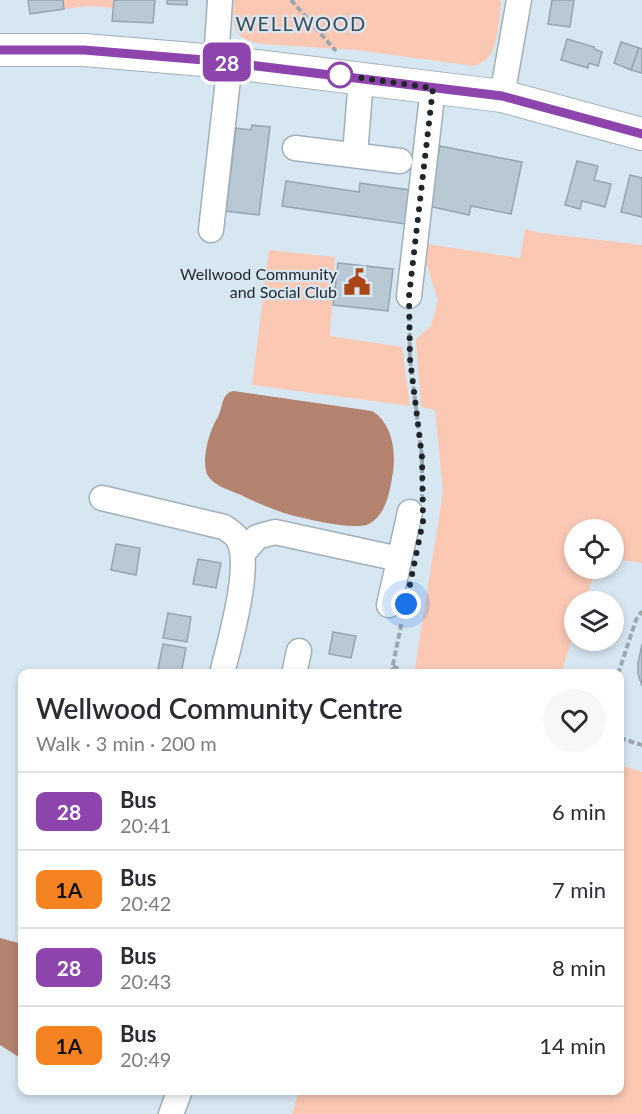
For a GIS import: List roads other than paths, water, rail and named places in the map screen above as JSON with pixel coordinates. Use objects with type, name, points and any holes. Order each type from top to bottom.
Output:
[{"type":"main road","points":[[0,50],[84,50],[223,61],[502,96],[642,134]]},
{"type":"street","points":[[211,230],[223,61],[220,0]]},
{"type":"street","points":[[502,96],[519,0]]},
{"type":"street","points":[[355,155],[361,78]]},
{"type":"street","points":[[409,296],[433,88]]},
{"type":"street","points":[[295,148],[400,160]]},
{"type":"street","points":[[102,498],[224,527],[237,537],[243,554],[240,590],[223,669]]},
{"type":"street","points":[[397,608],[399,558],[416,506]]},
{"type":"street","points":[[243,554],[257,537],[275,532],[399,558]]},
{"type":"street","points":[[171,1114],[178,1095]]},
{"type":"place","name":"Wellwood Community and Social Club","points":[[357,282]]},
{"type":"district","name":"WELLWOOD","points":[[301,23]]}]
